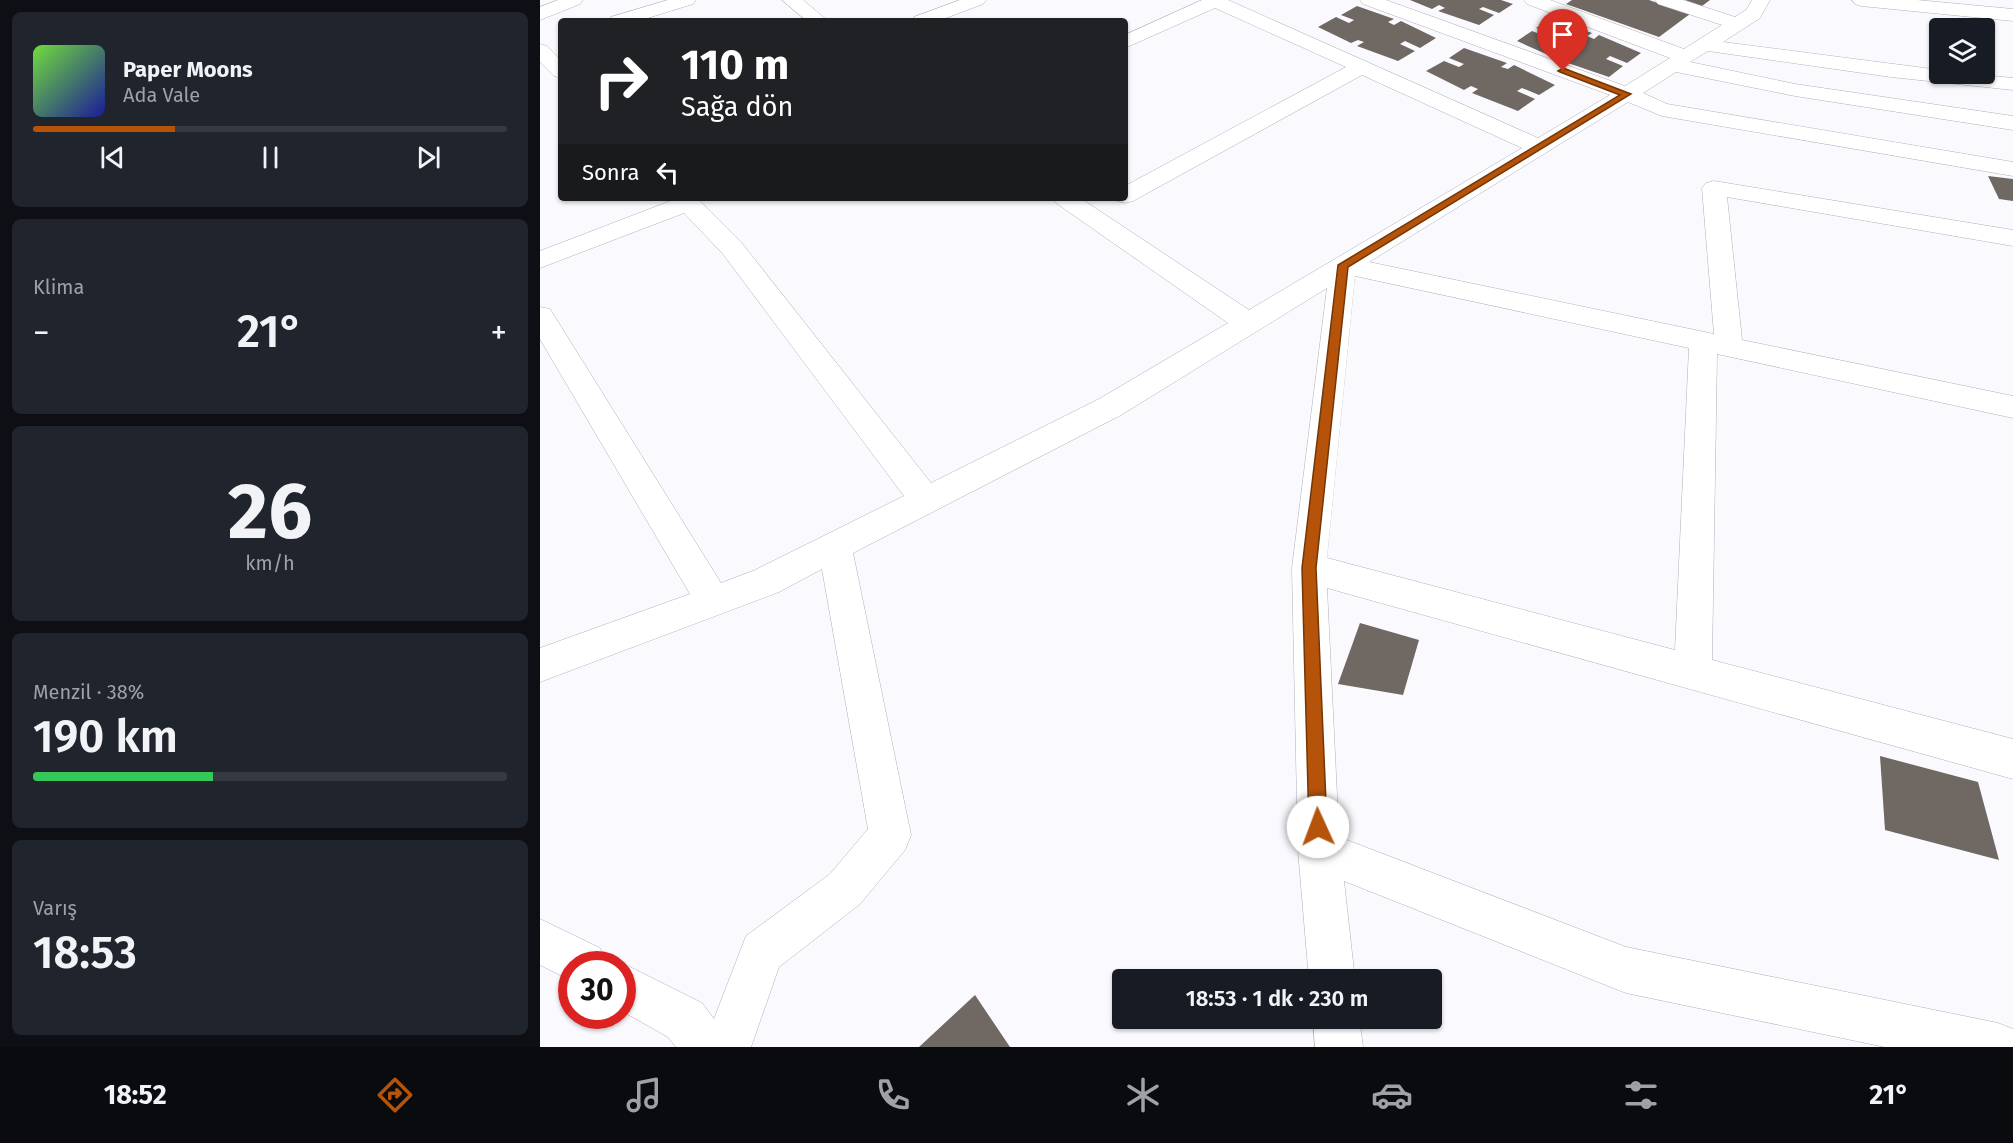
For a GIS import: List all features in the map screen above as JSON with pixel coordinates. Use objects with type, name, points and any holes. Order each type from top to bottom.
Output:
[{"type":"street","points":[[540,14],[574,0]]},
{"type":"street","points":[[628,18],[687,0]]},
{"type":"street","points":[[791,0],[815,18]]},
{"type":"street","points":[[929,18],[977,0]]},
{"type":"street","points":[[1128,41],[1215,0],[1539,147]]},
{"type":"street","points":[[1369,0],[1627,94],[1662,110],[2013,169]]},
{"type":"street","points":[[1533,0],[1688,56],[1795,90],[2013,123]]},
{"type":"street","points":[[1664,0],[1738,24]]},
{"type":"street","points":[[540,665],[767,581],[1110,407],[1688,56],[1753,14],[1761,0]]},
{"type":"street","points":[[1861,0],[2013,15]]},
{"type":"street","points":[[540,45],[558,39]]},
{"type":"street","points":[[540,50],[558,69]]},
{"type":"street","points":[[1688,56],[1891,71],[2013,84]]},
{"type":"street","points":[[1128,194],[1363,66]]},
{"type":"street","points":[[1693,672],[1716,344],[1714,188],[2013,238]]},
{"type":"street","points":[[540,260],[684,201]]},
{"type":"street","points":[[687,201],[732,248],[927,501]]},
{"type":"street","points":[[1068,201],[1248,323]]},
{"type":"street","points":[[1089,215],[1115,201]]},
{"type":"street","points":[[1343,265],[2013,407]]},
{"type":"street","points":[[1331,969],[1319,850],[1309,568],[1343,265]]},
{"type":"street","points":[[540,316],[713,601]]},
{"type":"street","points":[[727,1047],[762,952],[845,889],[890,835],[835,547]]},
{"type":"street","points":[[1309,568],[2013,759]]},
{"type":"street","points":[[1319,850],[1626,970],[1998,1047]]},
{"type":"street","points":[[540,940],[560,951]]},
{"type":"street","points":[[636,994],[685,1020],[705,1047]]},
{"type":"street","points":[[1337,1029],[1339,1047]]},
{"type":"building","points":[[1410,0],[1501,0],[1513,4],[1499,13],[1483,7],[1479,9],[1494,15],[1479,25],[1438,11],[1445,8],[1439,5],[1432,9]]},
{"type":"building","points":[[1572,0],[1649,0],[1690,14],[1659,37],[1566,4]]},
{"type":"building","points":[[1685,0],[1710,0],[1702,6]]},
{"type":"building","points":[[1357,6],[1394,19],[1388,22],[1394,25],[1401,21],[1436,38],[1420,48],[1405,41],[1400,44],[1415,51],[1398,61],[1357,46],[1364,42],[1358,40],[1351,43],[1318,27],[1336,17],[1349,23],[1354,20],[1341,15]]},
{"type":"building","points":[[1550,19],[1592,33],[1587,36],[1594,39],[1599,35],[1641,53],[1627,63],[1610,56],[1606,59],[1623,66],[1609,77],[1562,61],[1569,57],[1561,54],[1555,58],[1517,41],[1532,31],[1547,37],[1552,34],[1536,28]]},
{"type":"building","points":[[1464,48],[1507,63],[1501,67],[1508,69],[1514,65],[1555,85],[1539,95],[1522,88],[1517,91],[1535,99],[1518,111],[1472,93],[1478,89],[1471,86],[1464,90],[1426,71],[1444,61],[1459,67],[1464,64],[1449,58]]},
{"type":"building","points":[[1988,176],[2013,179],[2013,201],[1999,199]]},
{"type":"building","points":[[1360,623],[1419,640],[1403,695],[1338,684]]},
{"type":"building","points":[[1880,756],[1978,782],[1999,860],[1885,830]]},
{"type":"building","points":[[975,995],[1010,1047],[919,1047]]},
{"type":"route","points":[[1318,827],[1309,568],[1343,265],[1627,94],[1563,71]]}]
